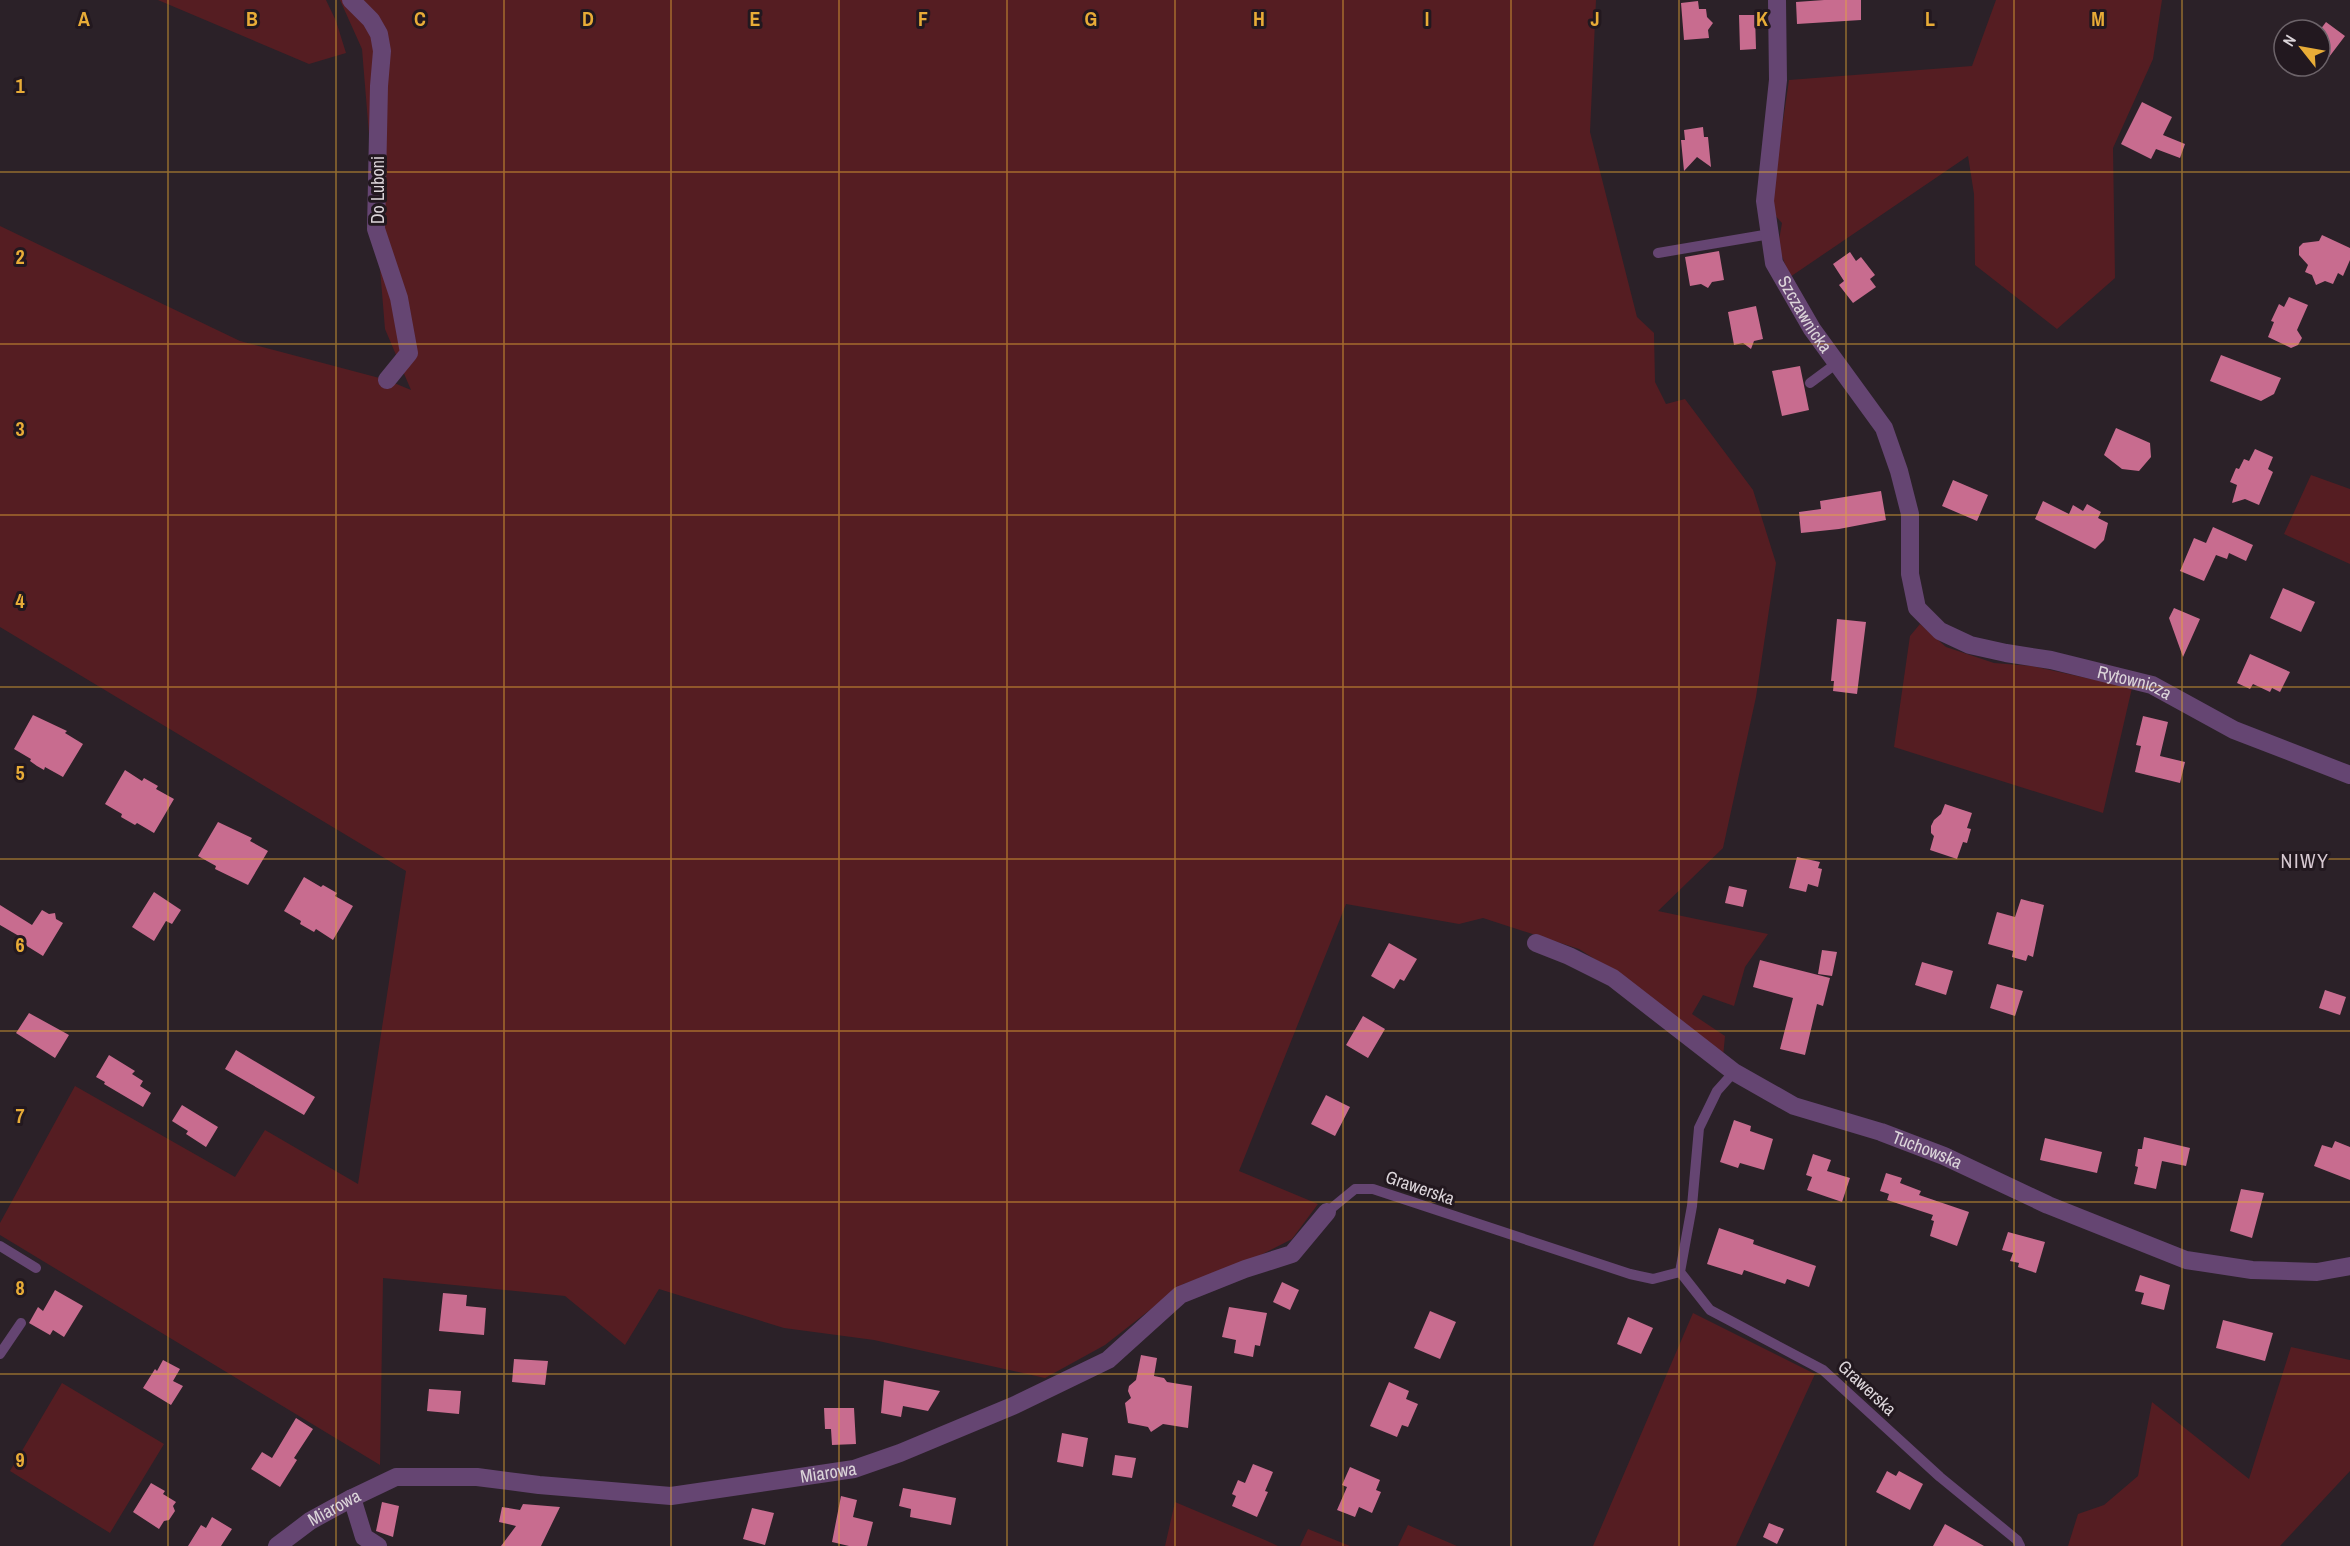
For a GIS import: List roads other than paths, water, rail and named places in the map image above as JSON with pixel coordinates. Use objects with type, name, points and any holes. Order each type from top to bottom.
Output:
[{"type":"street","name":"Do Luboni","points":[[351,0],[371,20],[379,34],[382,51],[379,86],[376,230],[399,298],[409,353],[387,380]]},
{"type":"street","name":"Szczawnicka","points":[[1777,0],[1778,80],[1765,201],[1774,263],[1812,329],[1884,428],[1899,471],[1910,514],[1910,574],[1917,608]]},
{"type":"street","name":"Rytownicza","points":[[1917,608],[1940,631],[1970,645],[2006,654],[2051,660],[2152,685],[2234,730],[2350,775]]},
{"type":"street","name":"Tuchowska","points":[[1536,943],[1569,956],[1613,978],[1734,1072],[1794,1106],[1881,1132],[1944,1156],[2048,1204],[2186,1260],[2252,1270],[2316,1272],[2350,1266]]},
{"type":"street","name":"Miarowa","points":[[277,1546],[310,1521],[396,1477],[477,1477],[539,1485],[671,1496],[854,1469],[900,1453],[1004,1409],[1108,1360],[1180,1294],[1292,1254],[1327,1212]]},
{"type":"street","points":[[352,1498],[364,1537],[378,1546]]},
{"type":"lane","points":[[1658,253],[1770,234]]},
{"type":"lane","points":[[1810,383],[1837,363]]},
{"type":"lane","points":[[1680,1272],[1692,1206],[1699,1128],[1717,1091],[1734,1072]]},
{"type":"lane","name":"Grawerska","points":[[1327,1212],[1355,1189],[1373,1189],[1630,1274],[1653,1279],[1680,1272],[1710,1310],[1823,1370],[1940,1477],[2017,1540],[2020,1546]]},
{"type":"lane","points":[[0,1246],[36,1268]]},
{"type":"lane","points":[[0,1354],[21,1323]]},
{"type":"district","name":"NIWY","points":[[2305,861]]}]
